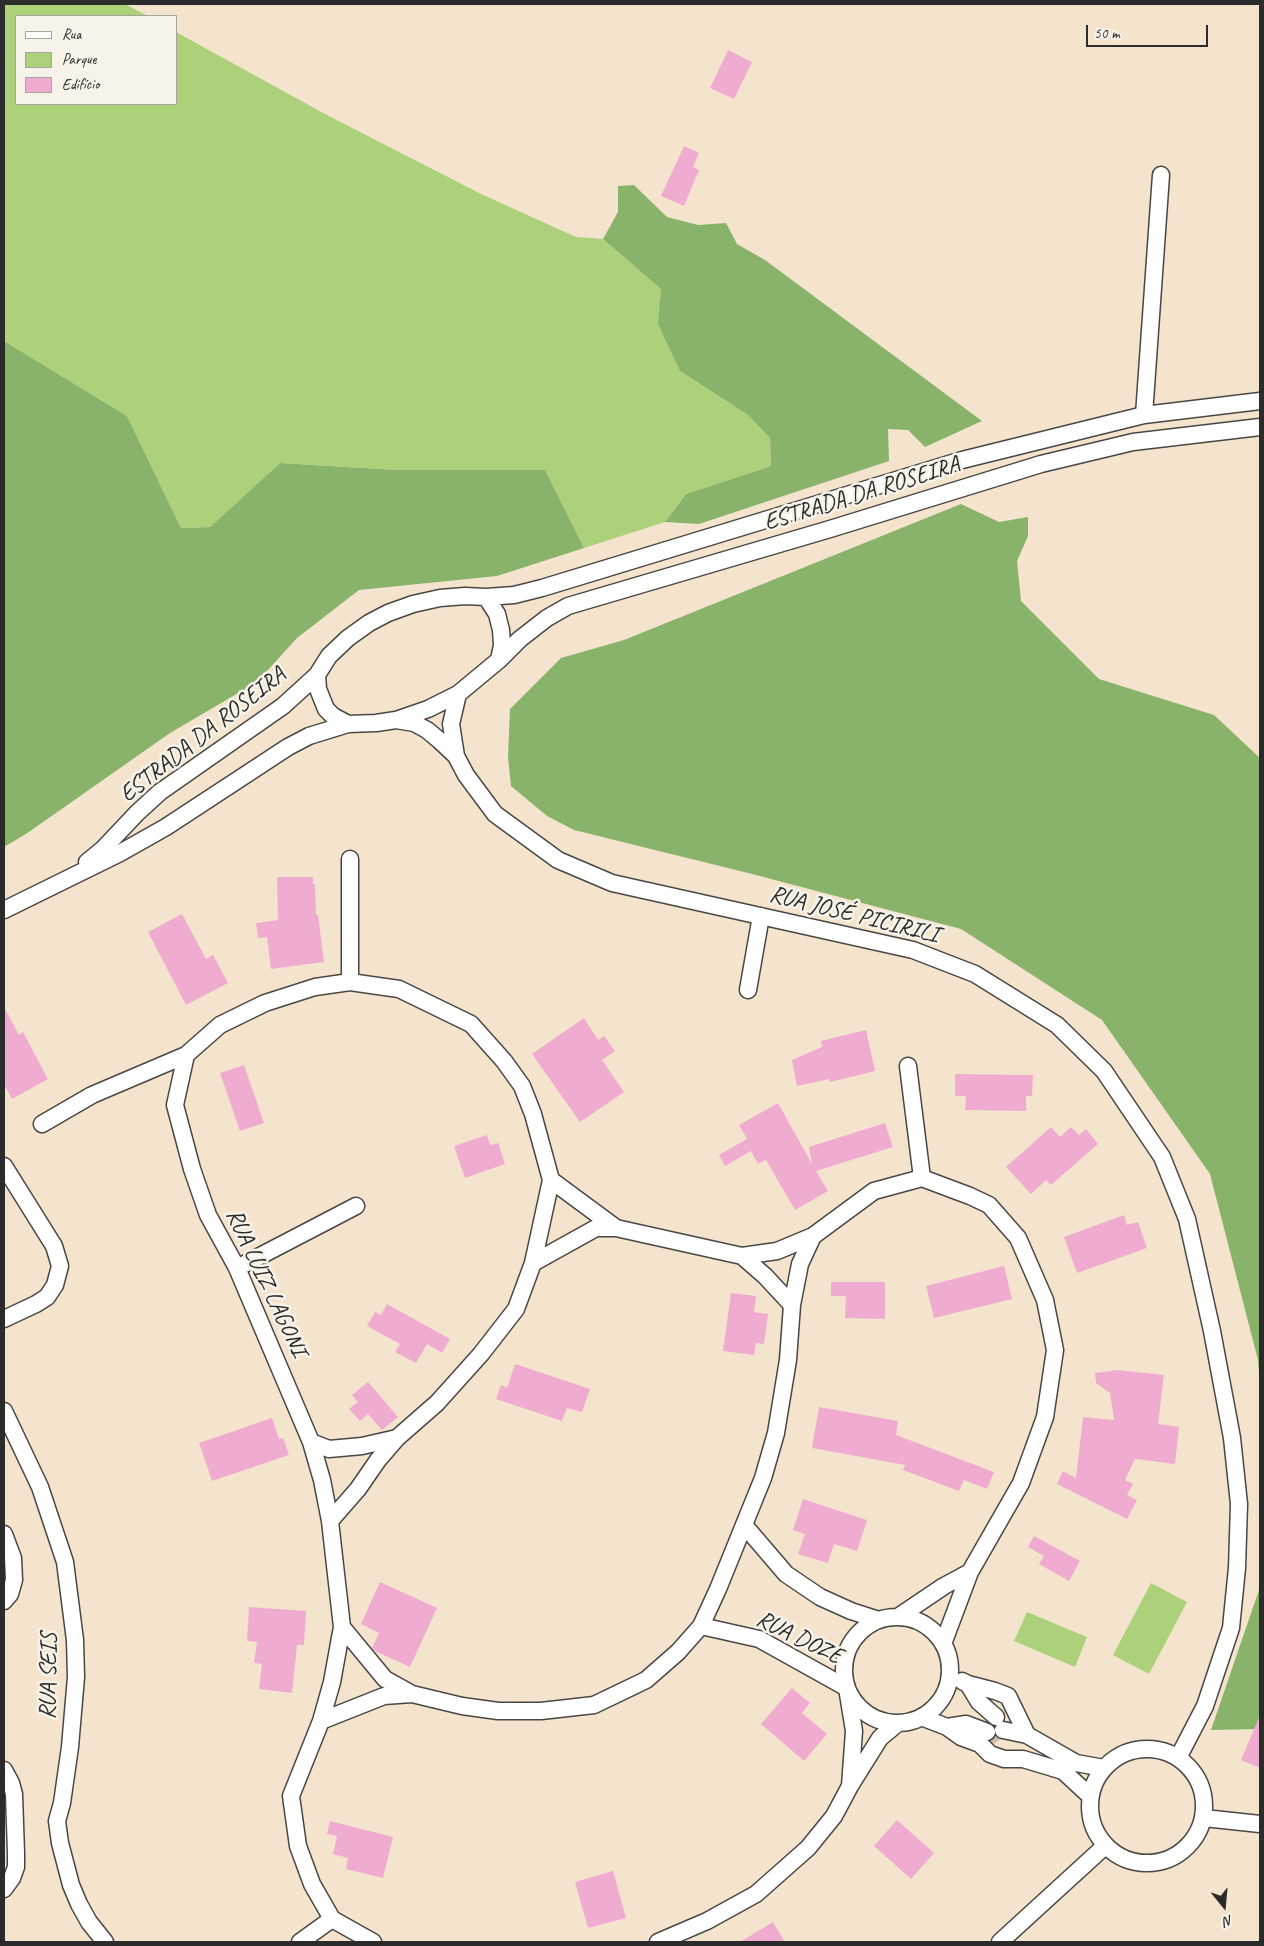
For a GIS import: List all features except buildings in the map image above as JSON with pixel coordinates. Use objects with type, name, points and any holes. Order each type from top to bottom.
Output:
[{"type":"street","points":[[1144,415],[1161,175]]},
{"type":"street","name":"ESTRADA DA ROSEIRA","points":[[49,888],[103,850],[137,813],[160,792],[284,706],[317,675],[329,656],[348,638],[369,623],[388,613],[440,598],[486,597],[542,588],[962,460],[1144,415],[1260,401]]},
{"type":"street","name":"ESTRADA DA ROSEIRA","points":[[4,910],[95,866],[166,827],[288,747],[309,736],[348,724],[396,720],[428,709],[458,694],[499,660],[520,639],[547,618],[576,604],[1041,464],[1133,442],[1260,427]]},
{"type":"street","points":[[486,597],[497,614],[501,630],[502,645],[499,660]]},
{"type":"street","name":"ESTRADA DA ROSEIRA","points":[[317,675],[318,689],[326,709],[333,716],[348,724]]},
{"type":"street","points":[[456,756],[451,724],[458,694]]},
{"type":"street","points":[[396,720],[414,723],[428,730],[456,756]]},
{"type":"street","name":"RUA JOSÉ PICIRILI","points":[[456,756],[466,775],[495,814],[558,860],[612,883],[912,950],[975,974],[1057,1025],[1104,1071],[1162,1157],[1187,1219],[1212,1330],[1232,1438],[1239,1504],[1237,1568],[1230,1628],[1205,1706],[1178,1758]]},
{"type":"street","points":[[350,859],[350,982]]},
{"type":"street","points":[[748,990],[761,916]]},
{"type":"street","points":[[42,1124],[92,1095],[186,1056],[220,1025],[265,1003],[315,986],[350,982],[399,989],[471,1024],[504,1061],[522,1086],[533,1114],[551,1180],[533,1262],[516,1309],[481,1354],[437,1403],[397,1438],[330,1521]]},
{"type":"street","name":"RUA LUIZ LAGONI","points":[[186,1056],[175,1105],[192,1168],[208,1215],[236,1268],[311,1442],[322,1480],[330,1521],[342,1627],[332,1682],[321,1721],[290,1796],[298,1846],[312,1884],[332,1919]]},
{"type":"street","points":[[908,1066],[922,1178]]},
{"type":"street","points":[[4,1166],[54,1246],[60,1266],[55,1285],[47,1297],[4,1319]]},
{"type":"street","points":[[533,1262],[596,1228],[616,1228],[742,1256],[777,1251],[813,1236],[874,1191],[922,1178],[970,1196],[988,1205],[1018,1238],[1044,1300],[1054,1350],[1045,1417],[1021,1483],[970,1572],[943,1644]]},
{"type":"street","points":[[551,1180],[616,1228]]},
{"type":"street","points":[[236,1268],[356,1206]]},
{"type":"street","points":[[342,1627],[386,1679],[412,1694],[462,1706],[498,1711],[541,1711],[594,1705],[646,1680],[678,1652],[701,1626],[763,1478],[776,1433],[788,1360],[792,1305],[800,1264],[813,1236]]},
{"type":"street","points":[[742,1256],[765,1276],[792,1305]]},
{"type":"street","name":"RUA SEIS","points":[[4,1411],[40,1487],[65,1562],[75,1640],[76,1678],[70,1747],[62,1803],[57,1821],[60,1843],[71,1885],[89,1922],[105,1942]]},
{"type":"street","points":[[311,1442],[329,1448],[362,1446],[397,1438]]},
{"type":"street","name":"RUA DOZE","points":[[744,1525],[786,1574],[820,1597],[851,1611],[879,1620]]},
{"type":"street","points":[[4,1534],[12,1558],[14,1580],[10,1594],[4,1601]]},
{"type":"street","points":[[898,1617],[944,1586],[970,1572]]},
{"type":"street","points":[[847,1688],[855,1702],[866,1714],[882,1721],[898,1723],[921,1717],[930,1711],[942,1698],[947,1688],[950,1674],[949,1658],[943,1644],[932,1630],[916,1621],[898,1617],[879,1620],[865,1628],[853,1640],[846,1655],[844,1672],[854,1731],[850,1786]]},
{"type":"street","name":"RUA DOZE","points":[[701,1626],[759,1639],[847,1688]]},
{"type":"street","points":[[950,1674],[968,1684],[1008,1696],[1027,1735]]},
{"type":"street","points":[[968,1684],[995,1730],[1023,1759]]},
{"type":"street","points":[[321,1721],[384,1696],[412,1694]]},
{"type":"street","points":[[921,1717],[947,1727],[962,1737],[980,1744],[990,1754],[1004,1758],[1023,1759],[1063,1771],[1090,1796]]},
{"type":"street","points":[[658,1942],[707,1921],[756,1894],[808,1848],[834,1816],[880,1738],[898,1723]]},
{"type":"street","points":[[947,1727],[966,1724],[1027,1735],[1076,1763],[1104,1768]]},
{"type":"street","points":[[1136,1750],[1158,1750],[1178,1758],[1193,1771],[1202,1788],[1204,1818],[1200,1831],[1189,1844],[1172,1856],[1153,1862],[1132,1861],[1105,1846],[1092,1821],[1090,1796],[1104,1768],[1122,1754],[1136,1750]]},
{"type":"street","points":[[4,1770],[14,1794],[16,1867],[12,1878],[4,1888]]},
{"type":"street","points":[[1204,1818],[1260,1824]]},
{"type":"street","points":[[1000,1942],[1105,1846]]},
{"type":"street","points":[[300,1942],[332,1919],[372,1942]]},
{"type":"green space","points":[[4,4],[125,4],[146,15],[15,15],[15,105],[178,105],[178,33],[325,114],[481,194],[576,237],[603,239],[661,289],[659,324],[680,371],[748,415],[770,438],[771,466],[686,494],[665,522],[584,548],[545,470],[397,470],[280,463],[210,527],[181,528],[127,416],[4,341]]},
{"type":"green space","points":[[634,185],[667,217],[698,225],[726,223],[737,244],[765,260],[982,421],[925,447],[908,430],[888,429],[889,461],[699,524],[665,522],[686,494],[771,466],[770,438],[748,415],[680,371],[658,324],[661,289],[603,239],[618,212],[618,186]]},
{"type":"green space","points":[[4,341],[127,416],[181,528],[210,527],[280,463],[397,470],[545,470],[584,548],[497,576],[359,590],[297,638],[257,682],[170,733],[26,834],[4,847]]},
{"type":"green space","points":[[961,504],[999,522],[1028,517],[1028,536],[1017,561],[1021,601],[1099,679],[1214,715],[1260,758],[1260,1385],[1258,1360],[1210,1174],[1102,1020],[961,929],[574,830],[547,816],[511,786],[508,757],[510,709],[561,658],[624,640]]},
{"type":"green space","points":[[1151,1583],[1187,1602],[1149,1674],[1113,1655]]},
{"type":"green space","points":[[1260,1587],[1260,1729],[1211,1730]]},
{"type":"green space","points":[[1027,1612],[1087,1637],[1075,1667],[1014,1641]]},
{"type":"tunnel","points":[[987,1732],[995,1743]]}]
